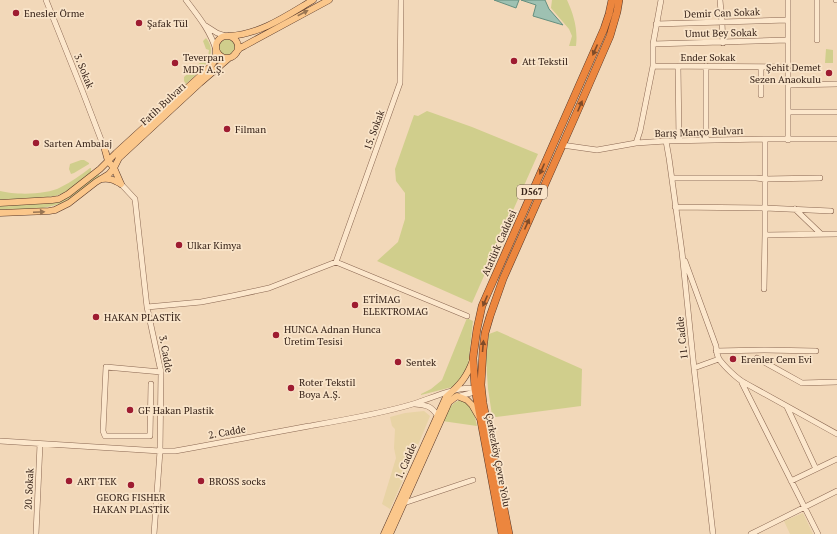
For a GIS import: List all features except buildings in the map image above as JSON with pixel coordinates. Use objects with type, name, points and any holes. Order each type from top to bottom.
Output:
[{"type":"highway","points":[[604,29],[609,0]]},
{"type":"highway","name":"Atatürk Caddesi","points":[[475,389],[473,358],[482,306],[604,29],[612,0]]},
{"type":"highway","name":"D567","points":[[509,534],[484,403],[482,385],[485,333],[503,279],[610,36],[619,0]]},
{"type":"highway","points":[[610,36],[616,24],[623,0]]},
{"type":"highway","name":"Çerkezköy Çevre Yolu","points":[[475,389],[502,534]]},
{"type":"main road","points":[[0,203],[59,199],[72,192],[100,170],[116,153],[210,67],[216,59],[216,45],[219,40],[223,37],[239,36],[258,31],[313,0]]},
{"type":"main road","name":"Fatih Bulvarı","points":[[0,213],[55,210],[69,203],[112,171],[119,158],[240,48],[329,0]]},
{"type":"main road","points":[[216,50],[218,54],[224,58],[232,56],[238,49],[235,40],[228,36]]},
{"type":"main road","points":[[104,150],[116,153]]},
{"type":"main road","points":[[104,150],[108,161],[114,168],[121,184]]},
{"type":"main road","points":[[100,170],[103,174],[103,178],[115,180],[121,184]]},
{"type":"main road","points":[[448,400],[455,394],[463,381],[470,369],[473,358]]},
{"type":"main road","points":[[455,394],[467,400],[472,405],[479,417]]},
{"type":"main road","name":"1. Cadde","points":[[384,534],[438,416],[448,400]]},
{"type":"main road","name":"1. Cadde","points":[[390,534],[448,400]]},
{"type":"street","name":"3. Sokak","points":[[46,0],[104,150]]},
{"type":"street","points":[[186,0],[206,26],[216,50]]},
{"type":"street","name":"15. Sokak","points":[[336,262],[400,83],[401,0]]},
{"type":"street","points":[[636,143],[640,131],[653,66],[656,24],[661,0]]},
{"type":"street","points":[[720,0],[722,43]]},
{"type":"street","points":[[788,0],[788,140]]},
{"type":"street","points":[[817,0],[817,40]]},
{"type":"street","name":"Demir Can Sokak","points":[[656,24],[788,20]]},
{"type":"street","points":[[206,26],[217,33],[228,36]]},
{"type":"street","name":"Umut Bey Sokak","points":[[654,44],[788,40]]},
{"type":"street","name":"Ender Sokak","points":[[653,66],[788,67]]},
{"type":"street","points":[[678,66],[678,140]]},
{"type":"street","points":[[706,66],[706,140]]},
{"type":"street","points":[[761,67],[761,95]]},
{"type":"street","points":[[788,85],[837,84]]},
{"type":"street","points":[[788,112],[837,112]]},
{"type":"street","points":[[764,288],[765,139]]},
{"type":"street","name":"Barış Manço Bulvarı","points":[[562,146],[597,150],[636,143],[678,140],[837,139]]},
{"type":"street","name":"11. Cadde","points":[[666,141],[682,252],[713,534]]},
{"type":"street","points":[[672,178],[820,178]]},
{"type":"street","name":"3. Cadde","points":[[121,184],[134,199],[147,307],[161,372],[160,451],[154,534]]},
{"type":"street","points":[[675,207],[765,208],[831,211]]},
{"type":"street","points":[[795,209],[821,234]]},
{"type":"street","points":[[765,235],[837,234]]},
{"type":"street","points":[[682,252],[716,346],[719,359],[736,377],[751,388],[837,434]]},
{"type":"street","points":[[147,307],[201,302],[269,288],[336,262],[467,316]]},
{"type":"street","points":[[716,351],[816,351]]},
{"type":"street","points":[[758,358],[802,383],[837,382]]},
{"type":"street","points":[[694,368],[719,359]]},
{"type":"street","points":[[151,384],[150,436],[105,436],[103,430],[106,367],[161,372]]},
{"type":"street","points":[[742,382],[818,534]]},
{"type":"street","points":[[482,385],[475,389],[484,403]]},
{"type":"street","name":"2. Cadde","points":[[0,441],[175,451],[335,422],[388,411],[440,395],[455,394],[469,388],[475,389]]},
{"type":"street","points":[[440,395],[448,400]]},
{"type":"street","points":[[414,404],[427,406],[438,416]]},
{"type":"street","points":[[787,407],[816,469]]},
{"type":"street","name":"20. Sokak","points":[[36,534],[40,444]]},
{"type":"street","points":[[791,481],[837,459]]},
{"type":"street","points":[[404,504],[473,480]]},
{"type":"street","points":[[751,534],[837,491]]},
{"type":"shaded area","points":[[494,0],[519,0],[516,8]]},
{"type":"shaded area","points":[[521,0],[545,0],[549,9],[563,25],[533,16],[536,5]]},
{"type":"shaded area","points":[[552,0],[567,0],[575,23],[576,46],[569,46],[572,36],[569,29],[551,8]]},
{"type":"shaded area","points":[[206,38],[210,45],[211,51],[209,57],[202,69],[186,84],[184,77],[208,57],[209,50],[206,49],[203,41]]},
{"type":"shaded area","points":[[227,39],[234,44],[235,47],[230,54],[227,55],[220,50],[219,47],[224,40]]},
{"type":"shaded area","points":[[826,49],[833,50],[833,63],[825,63]]},
{"type":"shaded area","points":[[427,111],[472,127],[538,154],[472,303],[377,261],[398,242],[405,219],[405,193],[396,181],[395,169],[414,115],[418,116]]},
{"type":"shaded area","points":[[84,160],[89,164],[71,174],[69,169],[70,164]]},
{"type":"shaded area","points":[[90,168],[91,172],[79,183],[64,193],[34,199],[0,200],[0,191],[31,194],[55,190],[72,181]]},
{"type":"shaded area","points":[[97,173],[100,176],[60,204],[35,209],[0,210],[0,205],[50,202]]},
{"type":"shaded area","points":[[467,318],[473,321],[468,367],[456,386],[421,395],[442,380]]},
{"type":"shaded area","points":[[497,331],[582,369],[581,406],[496,417],[492,415],[488,389],[486,359],[489,334]]},
{"type":"shaded area","points":[[461,400],[471,407],[477,426],[442,421],[451,405]]},
{"type":"shaded area","points":[[424,411],[430,416],[390,509],[382,504],[396,458],[394,448],[395,429],[392,426],[390,417],[405,413]]},
{"type":"shaded area","points":[[803,513],[813,534],[790,534],[784,521]]},
{"type":"place","name":"Enesler Örme","points":[[16,13]]},
{"type":"place","name":"Şafak Tül","points":[[139,23]]},
{"type":"place","name":"Att Tekstil","points":[[514,61]]},
{"type":"place","name":"Teverpan MDF A.Ş.","points":[[175,63]]},
{"type":"place","name":"Şehit Demet Sezen Anaokulu","points":[[829,73]]},
{"type":"place","name":"Filman","points":[[227,129]]},
{"type":"place","name":"Sarten Ambalaj","points":[[36,143]]},
{"type":"place","name":"Ulkar Kimya","points":[[179,245]]},
{"type":"place","name":"ETİMAG ELEKTROMAG","points":[[355,305]]},
{"type":"place","name":"HAKAN PLASTİK","points":[[96,317]]},
{"type":"place","name":"HUNCA Adnan Hunca Üretim Tesisi","points":[[276,335]]},
{"type":"place","name":"Erenler Cem Evi","points":[[733,359]]},
{"type":"place","name":"Sentek","points":[[398,362]]},
{"type":"place","name":"Roter Tekstil Boya A.Ş.","points":[[291,388]]},
{"type":"place","name":"GF Hakan Plastik","points":[[130,410]]},
{"type":"place","name":"ART TEK","points":[[69,481]]},
{"type":"place","name":"BROSS socks","points":[[201,481]]},
{"type":"place","name":"GEORG FISHER HAKAN PLASTİK","points":[[131,485]]}]
